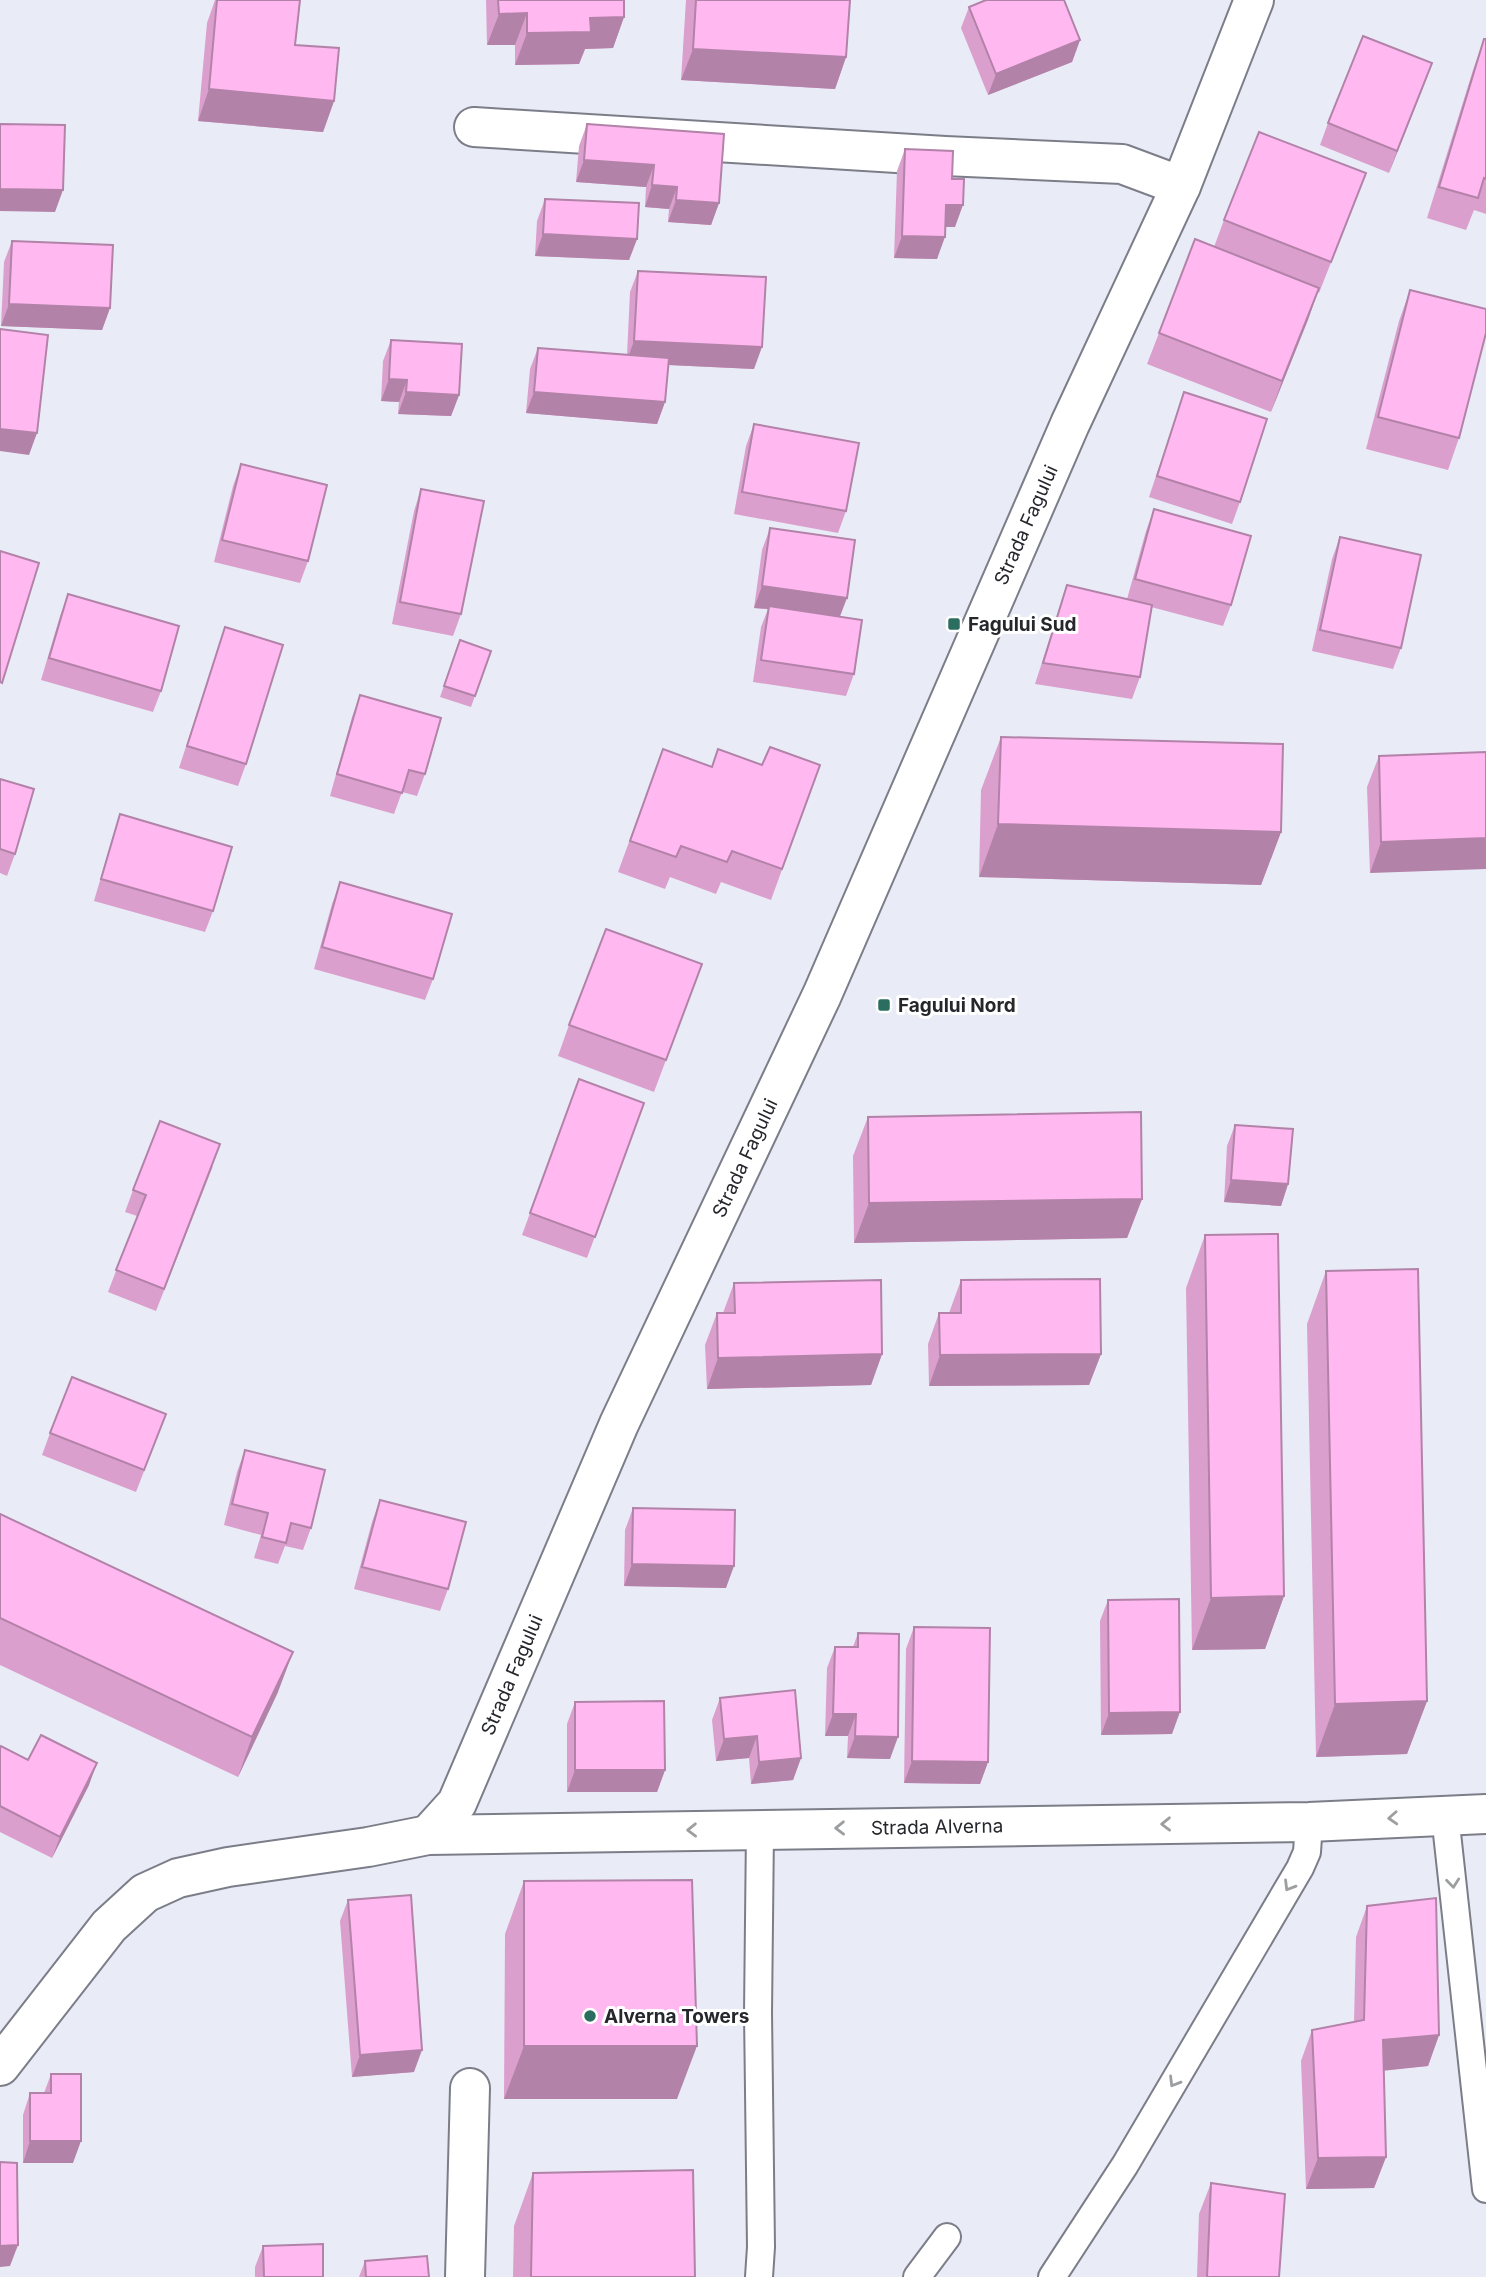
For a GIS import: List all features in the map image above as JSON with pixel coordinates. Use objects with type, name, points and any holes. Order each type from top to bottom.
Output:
[{"type":"street","name":"Strada Fagului","points":[[428,1835],[457,1803],[619,1424],[822,995],[1070,424],[1181,186],[1254,0]]},
{"type":"street","points":[[474,127],[1122,164],[1181,186]]},
{"type":"street","name":"Strada Alverna","points":[[428,1835],[1309,1822],[1486,1814]]},
{"type":"street","points":[[0,2066],[109,1926],[145,1893],[178,1878],[228,1867],[368,1847],[428,1835]]},
{"type":"street","points":[[465,2277],[470,2088]]},
{"type":"lane","points":[[1445,1815],[1486,2189]]},
{"type":"lane","points":[[1052,2277],[1125,2165],[1300,1868],[1307,1852],[1309,1822]]},
{"type":"lane","points":[[760,1829],[760,2277]]},
{"type":"lane","points":[[917,2277],[947,2237]]},
{"type":"building","points":[[217,0],[300,0],[295,45],[339,48],[334,101],[209,89]]},
{"type":"building","points":[[498,0],[624,0],[624,17],[590,18],[591,32],[527,33],[527,13],[499,14]]},
{"type":"building","points":[[696,0],[850,0],[846,57],[693,49]]},
{"type":"building","points":[[986,0],[1064,0],[1080,40],[996,74],[969,7]]},
{"type":"building","points":[[1363,36],[1432,63],[1397,151],[1328,123]]},
{"type":"building","points":[[1484,39],[1486,179],[1484,178],[1478,198],[1439,187]]},
{"type":"building","points":[[0,124],[65,125],[63,190],[0,189]]},
{"type":"building","points":[[587,124],[724,134],[719,203],[676,200],[677,187],[652,185],[654,165],[584,160]]},
{"type":"building","points":[[1259,132],[1366,173],[1331,262],[1224,220]]},
{"type":"building","points":[[905,149],[953,151],[952,179],[964,179],[963,205],[946,205],[945,237],[902,236]]},
{"type":"building","points":[[545,199],[639,203],[637,239],[543,234]]},
{"type":"building","points":[[1195,239],[1319,288],[1282,381],[1159,333]]},
{"type":"building","points":[[12,241],[113,245],[110,308],[9,304]]},
{"type":"building","points":[[638,271],[766,277],[762,347],[634,341]]},
{"type":"building","points":[[1410,290],[1486,309],[1486,333],[1459,438],[1378,417]]},
{"type":"building","points":[[0,329],[48,335],[37,433],[0,429]]},
{"type":"building","points":[[391,340],[462,344],[459,395],[406,392],[407,380],[389,379]]},
{"type":"building","points":[[538,348],[669,358],[665,402],[534,392]]},
{"type":"building","points":[[1184,392],[1267,419],[1240,502],[1157,476]]},
{"type":"building","points":[[754,424],[859,443],[846,511],[742,492]]},
{"type":"building","points":[[241,464],[327,485],[308,561],[222,540]]},
{"type":"building","points":[[421,489],[484,501],[461,614],[400,602]]},
{"type":"building","points":[[1154,509],[1251,536],[1231,605],[1135,579]]},
{"type":"building","points":[[770,528],[855,540],[847,598],[762,586]]},
{"type":"building","points":[[1340,537],[1421,555],[1401,648],[1320,630]]},
{"type":"building","points":[[0,551],[39,563],[2,683],[0,682]]},
{"type":"building","points":[[1067,585],[1152,605],[1140,677],[1043,663]]},
{"type":"building","points":[[68,594],[179,626],[161,691],[49,658]]},
{"type":"building","points":[[769,606],[862,620],[854,674],[761,660]]},
{"type":"building","points":[[225,627],[283,645],[246,764],[187,746]]},
{"type":"building","points":[[460,640],[491,651],[475,696],[444,686]]},
{"type":"building","points":[[360,695],[441,718],[425,774],[409,770],[402,793],[337,774]]},
{"type":"building","points":[[1001,737],[1283,744],[1281,832],[998,824]]},
{"type":"building","points":[[770,747],[820,765],[782,869],[732,851],[727,862],[681,846],[676,857],[630,841],[663,749],[712,767],[718,749],[762,765]]},
{"type":"building","points":[[1486,752],[1486,838],[1381,842],[1379,756]]},
{"type":"building","points":[[0,779],[34,789],[15,854],[0,849]]},
{"type":"building","points":[[120,814],[232,847],[213,911],[101,879]]},
{"type":"building","points":[[340,882],[452,914],[433,979],[322,947]]},
{"type":"building","points":[[606,929],[702,964],[666,1060],[569,1025]]},
{"type":"building","points":[[579,1079],[644,1103],[595,1237],[530,1213]]},
{"type":"building","points":[[1141,1112],[1142,1199],[869,1203],[868,1117]]},
{"type":"building","points":[[160,1121],[220,1144],[164,1289],[116,1270],[146,1195],[133,1190]]},
{"type":"building","points":[[1235,1125],[1293,1129],[1288,1184],[1231,1180]]},
{"type":"building","points":[[1278,1234],[1284,1596],[1211,1598],[1205,1235]]},
{"type":"building","points":[[1418,1269],[1427,1701],[1335,1704],[1326,1271]]},
{"type":"building","points":[[1100,1279],[1101,1354],[940,1355],[939,1313],[961,1313],[961,1280]]},
{"type":"building","points":[[881,1280],[882,1354],[718,1358],[717,1313],[735,1313],[734,1283]]},
{"type":"building","points":[[72,1377],[166,1414],[144,1470],[50,1433]]},
{"type":"building","points":[[245,1450],[325,1470],[311,1528],[291,1523],[286,1543],[262,1537],[268,1513],[232,1504]]},
{"type":"building","points":[[380,1500],[466,1522],[448,1589],[362,1567]]},
{"type":"building","points":[[633,1508],[735,1510],[734,1566],[632,1564]]},
{"type":"building","points":[[0,1514],[293,1652],[252,1737],[0,1618]]},
{"type":"building","points":[[1179,1599],[1180,1712],[1109,1713],[1108,1600]]},
{"type":"building","points":[[914,1627],[990,1628],[988,1762],[912,1761]]},
{"type":"building","points":[[858,1633],[899,1634],[898,1737],[855,1736],[856,1714],[833,1714],[835,1647],[858,1647]]},
{"type":"building","points":[[795,1690],[801,1758],[759,1762],[757,1736],[724,1739],[720,1698]]},
{"type":"building","points":[[664,1701],[665,1770],[575,1770],[575,1702]]},
{"type":"building","points":[[41,1735],[97,1763],[60,1837],[0,1806],[1,1746],[28,1760]]},
{"type":"building","points":[[692,1880],[697,2046],[524,2046],[524,1881]]},
{"type":"building","points":[[411,1895],[422,2050],[360,2055],[348,1900]]},
{"type":"building","points":[[1436,1898],[1439,2035],[1383,2040],[1386,2157],[1318,2158],[1312,2030],[1364,2020],[1367,1906]]},
{"type":"building","points":[[51,2074],[81,2074],[81,2141],[30,2141],[30,2093],[51,2093]]},
{"type":"building","points":[[0,2162],[17,2163],[18,2245],[0,2246]]},
{"type":"building","points":[[693,2170],[695,2277],[531,2277],[533,2173]]},
{"type":"building","points":[[1211,2183],[1285,2194],[1279,2277],[1207,2277]]},
{"type":"building","points":[[323,2244],[323,2277],[264,2277],[263,2246]]},
{"type":"building","points":[[427,2256],[429,2277],[366,2277],[365,2261]]},
{"type":"place","name":"Fagului Sud","points":[[954,624]]},
{"type":"place","name":"Fagului Nord","points":[[884,1005]]},
{"type":"place","name":"Alverna Towers","points":[[590,2016]]}]
